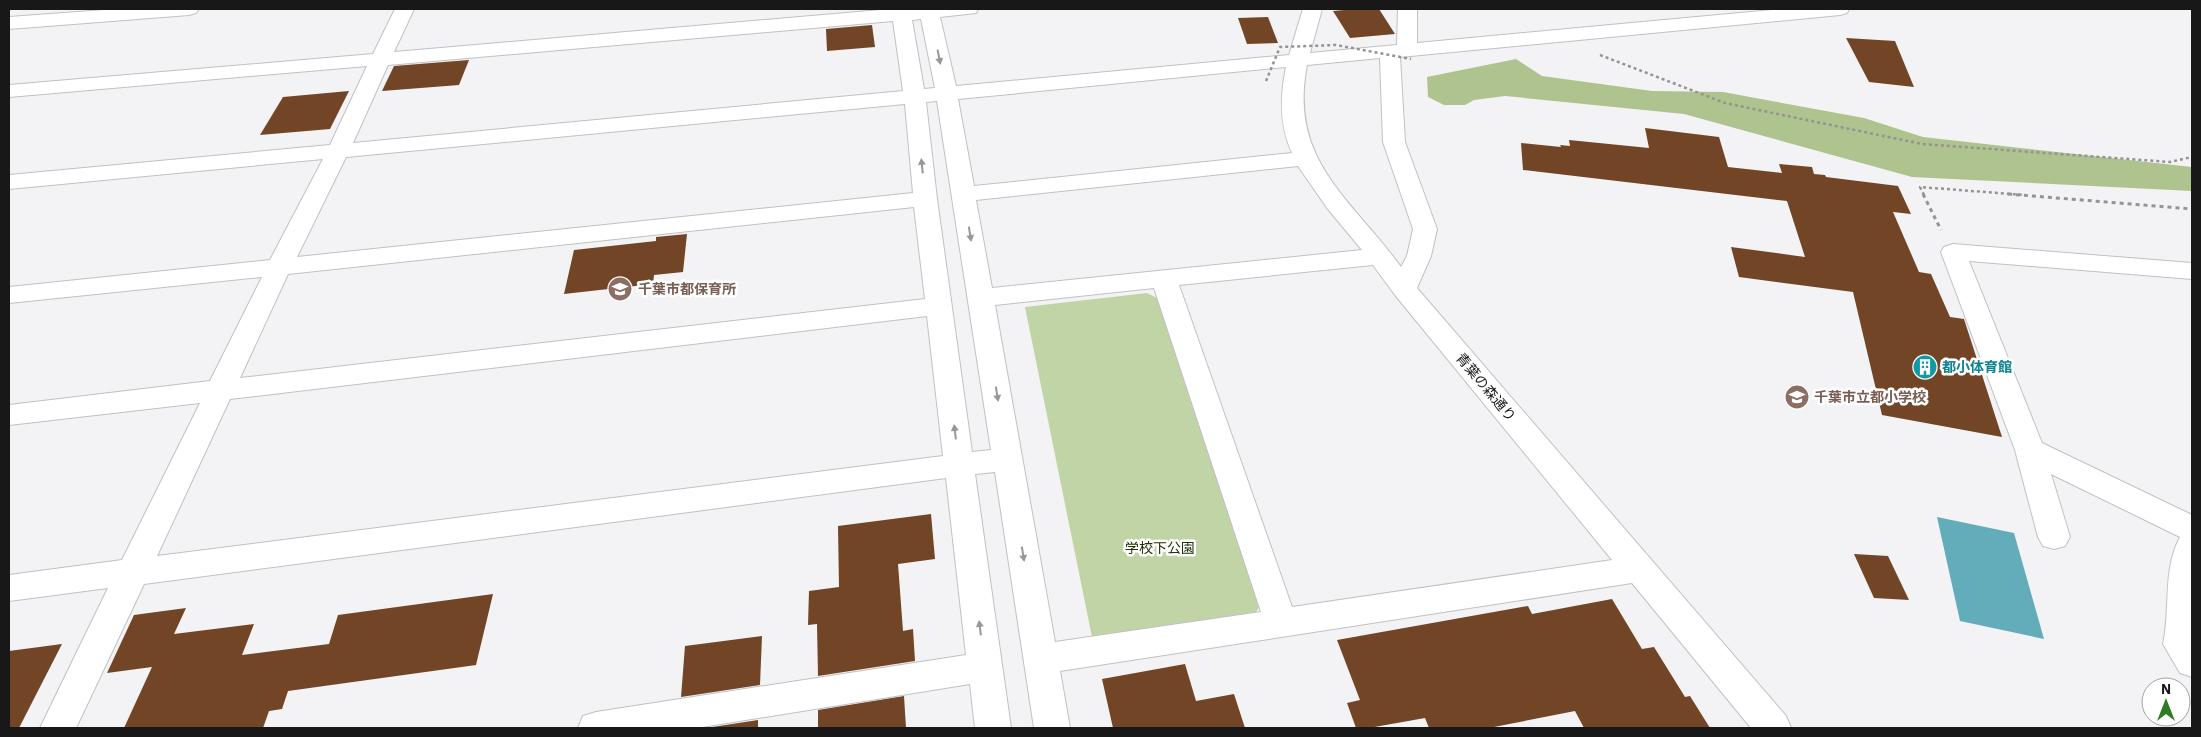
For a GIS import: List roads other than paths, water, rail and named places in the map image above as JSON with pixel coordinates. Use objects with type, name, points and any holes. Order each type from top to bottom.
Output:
[{"type":"street","points":[[9,38],[23,18],[189,9]]},
{"type":"street","points":[[58,728],[279,267],[339,150],[404,9]]},
{"type":"street","points":[[9,92],[902,12],[969,9]]},
{"type":"street","name":"青葉の森通り","points":[[1312,9],[1298,61],[1292,102],[1295,132],[1305,158],[1328,194],[1380,256],[1404,289],[1637,569],[1773,728]]},
{"type":"street","points":[[1404,289],[1419,256],[1425,229],[1394,142],[1407,9]]},
{"type":"street","points":[[9,182],[1298,61],[1403,54],[1559,35],[1840,9]]},
{"type":"street","points":[[930,10],[963,194],[1052,728]]},
{"type":"street","points":[[902,12],[915,98],[939,306],[993,728]]},
{"type":"street","points":[[963,194],[1305,158]]},
{"type":"street","points":[[9,295],[926,198]]},
{"type":"street","points":[[2054,536],[2030,450],[1953,252],[2192,271]]},
{"type":"street","points":[[980,298],[1380,256]]},
{"type":"street","points":[[1164,279],[1281,623]]},
{"type":"street","points":[[9,415],[939,306]]},
{"type":"street","points":[[2030,450],[2192,528]]},
{"type":"street","points":[[9,588],[1007,459]]},
{"type":"street","points":[[2192,544],[2184,571],[2188,625],[2180,644],[2192,662]]},
{"type":"street","points":[[1041,659],[1637,569]]},
{"type":"street","points":[[596,728],[985,667]]},
{"type":"water","points":[[1937,517],[2014,533],[2044,639],[1960,621]]},
{"type":"place","name":"千葉市都保育所","points":[[620,289]]},
{"type":"place","name":"都小体育館","points":[[1925,367]]},
{"type":"place","name":"千葉市立都小学校","points":[[1797,397]]},
{"type":"park label","name":"学校下公園","points":[[1160,548]]}]
